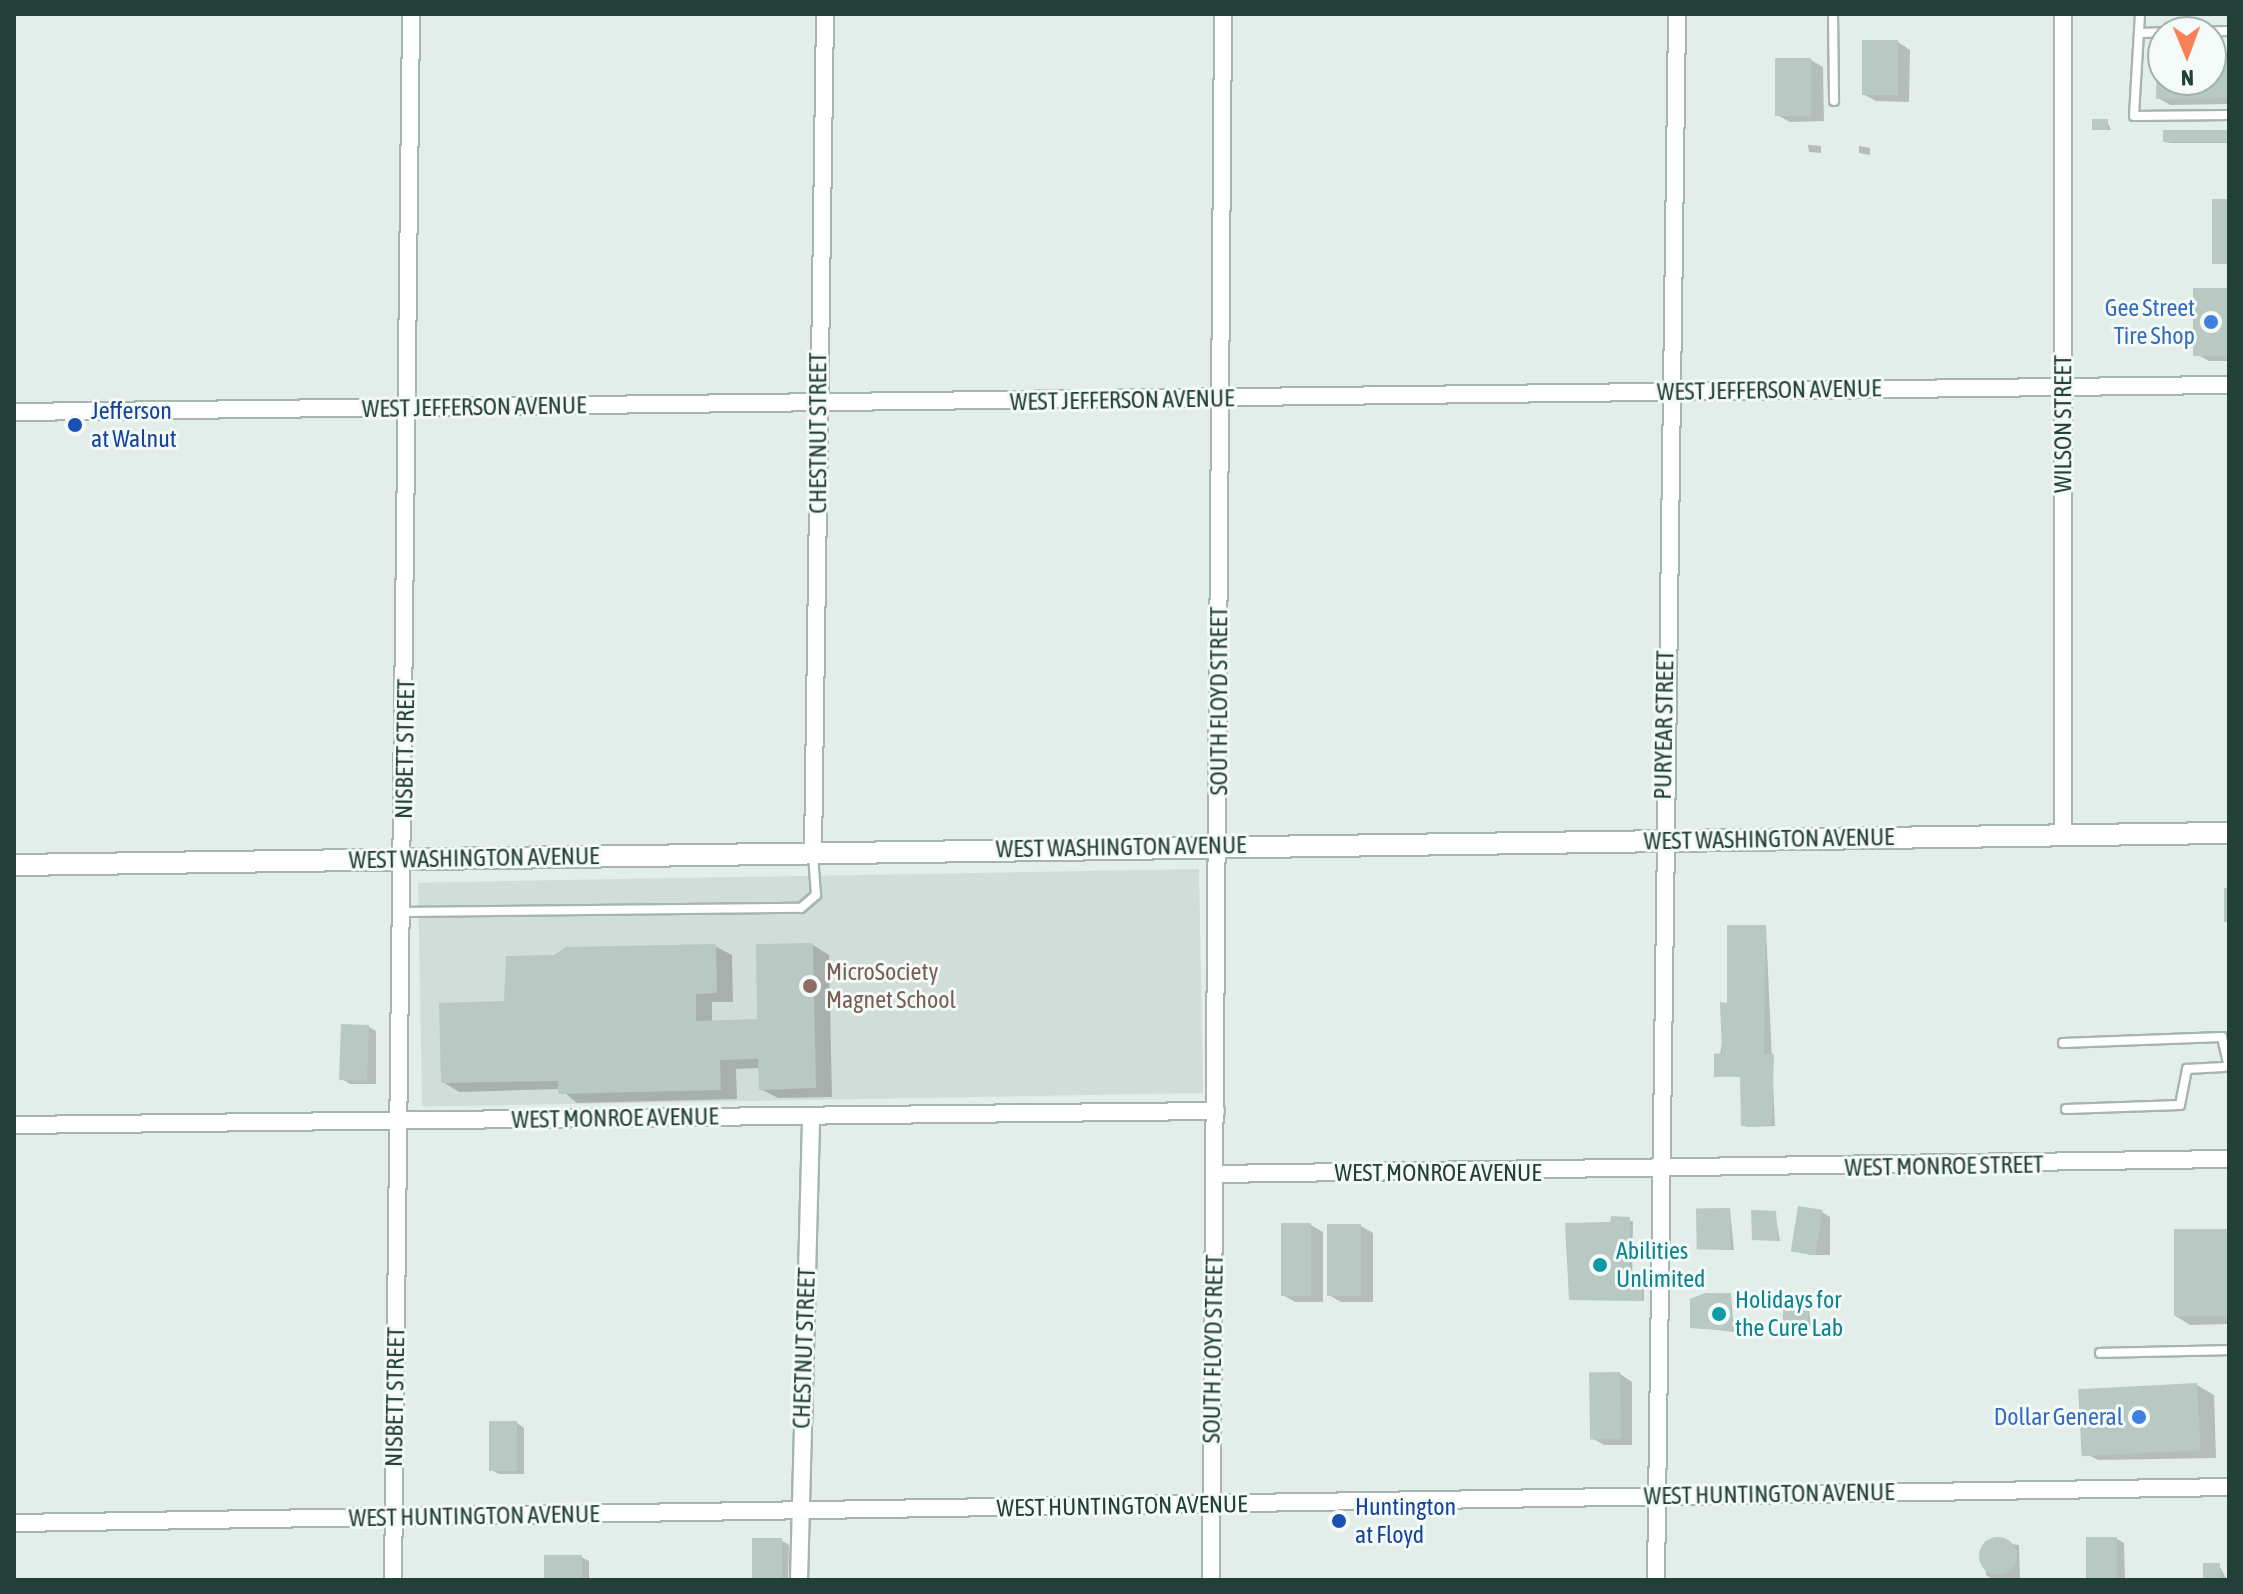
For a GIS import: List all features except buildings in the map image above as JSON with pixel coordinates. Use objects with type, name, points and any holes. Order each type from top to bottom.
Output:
[{"type":"street","name":"NISBETT STREET","points":[[393,1580],[410,407],[411,14]]},
{"type":"street","name":"CHESTNUT STREET","points":[[813,852],[825,14]]},
{"type":"street","name":"SOUTH FLOYD STREET","points":[[1211,1580],[1220,845],[1216,400],[1223,14]]},
{"type":"street","name":"PURYEAR STREET","points":[[1656,1580],[1669,392],[1677,14]]},
{"type":"street","name":"WILSON STREET","points":[[2063,14],[2063,834]]},
{"type":"street","name":"WEST JEFFERSON AVENUE","points":[[14,412],[1216,400],[2064,385],[2229,385]]},
{"type":"street","name":"WEST WASHINGTON AVENUE","points":[[14,865],[1220,845],[2229,833]]},
{"type":"street","name":"WEST MONROE AVENUE","points":[[14,1125],[1216,1111]]},
{"type":"street","name":"CHESTNUT STREET","points":[[799,1580],[811,1117]]},
{"type":"street","name":"WEST MONROE STREET","points":[[1660,1172],[2229,1159]]},
{"type":"street","name":"WEST MONROE AVENUE","points":[[1215,1174],[1660,1172]]},
{"type":"street","name":"WEST HUNTINGTON AVENUE","points":[[14,1523],[2229,1487]]},
{"type":"lane","points":[[1833,14],[1834,101]]},
{"type":"lane","points":[[2140,14],[2134,116],[2229,115]]},
{"type":"lane","points":[[2140,33],[2147,33]]},
{"type":"lane","points":[[402,912],[801,908],[816,895],[813,852]]},
{"type":"lane","points":[[2063,1043],[2222,1037],[2226,1067],[2187,1069],[2180,1105],[2066,1109]]},
{"type":"lane","points":[[2100,1353],[2229,1350]]},
{"type":"shaded area","name":"MicroSociety Magnet School","points":[[1199,869],[1203,1093],[422,1107],[418,883]]},
{"type":"place","name":"Gee Street Tire Shop","points":[[2211,322]]},
{"type":"place","name":"Jefferson at Walnut","points":[[75,425]]},
{"type":"place","name":"MicroSociety Magnet School","points":[[810,986]]},
{"type":"place","name":"Abilities Unlimited","points":[[1600,1265]]},
{"type":"place","name":"Holidays for the Cure Lab","points":[[1719,1314]]},
{"type":"place","name":"Dollar General","points":[[2139,1417]]},
{"type":"place","name":"Huntington at Floyd","points":[[1339,1521]]}]
